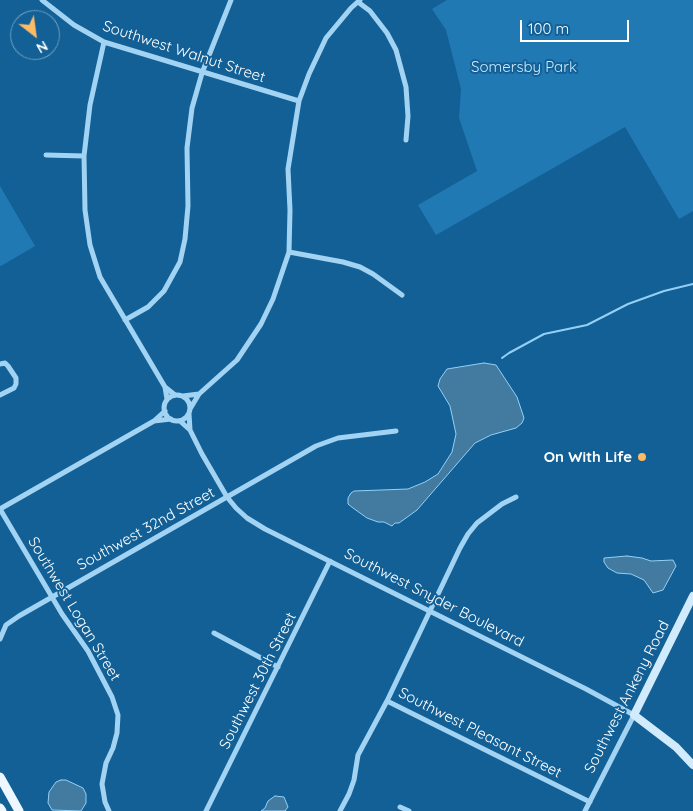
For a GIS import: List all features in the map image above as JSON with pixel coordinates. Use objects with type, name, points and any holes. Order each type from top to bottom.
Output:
[{"type":"main road","points":[[0,777],[19,811]]},
{"type":"street","name":"Southwest Walnut Street","points":[[42,0],[74,25],[104,42],[299,101]]},
{"type":"street","points":[[125,320],[148,307],[164,291],[180,262],[185,239],[188,206],[187,148],[192,108],[202,73],[231,0]]},
{"type":"street","points":[[154,421],[171,419],[180,421],[186,418],[200,394],[226,371],[250,342],[273,299],[288,252],[290,219],[288,169],[299,101],[326,38],[359,1],[370,11],[387,33],[396,50],[406,87],[408,116],[406,140]]},
{"type":"street","points":[[0,509],[154,421],[164,411],[167,399],[164,387],[100,277],[90,245],[85,210],[84,156],[90,104],[104,42]]},
{"type":"street","points":[[46,155],[84,156]]},
{"type":"street","points":[[288,252],[343,262],[360,268],[373,274],[402,295]]},
{"type":"street","points":[[0,364],[5,363],[8,366],[16,378],[16,384],[14,388],[0,395]]},
{"type":"street","points":[[164,387],[188,402],[189,412]]},
{"type":"street","points":[[167,399],[178,395],[200,394]]},
{"type":"street","points":[[164,411],[171,419]]},
{"type":"street","name":"Southwest Snyder Boulevard","points":[[189,412],[190,430]]},
{"type":"street","name":"Southwest Snyder Boulevard","points":[[180,421],[190,430],[227,497],[247,518],[265,529],[634,715],[676,747],[693,765]]},
{"type":"street","name":"Southwest 32nd Street","points":[[0,639],[10,622],[326,441],[396,431]]},
{"type":"street","points":[[340,811],[354,780],[358,756],[468,534],[477,523],[494,509],[516,497]]},
{"type":"street","name":"Southwest Logan Street","points":[[0,509],[52,597],[97,667],[112,697],[118,715],[117,733],[102,774],[103,794],[109,811]]},
{"type":"street","name":"Southwest 30th Street","points":[[206,811],[330,561]]},
{"type":"street","name":"Southwest Ankeny Road","points":[[584,811],[693,596]]},
{"type":"street","points":[[214,633],[278,667]]},
{"type":"street","name":"Southwest Pleasant Street","points":[[387,700],[590,802]]},
{"type":"street","points":[[400,807],[409,811]]},
{"type":"green space","name":"Somersby Park","points":[[447,0],[693,0],[693,211],[679,219],[625,127],[436,235],[418,205],[477,171],[459,118],[461,89],[446,30],[432,9]]},
{"type":"green space","points":[[0,186],[35,246],[1,266],[0,265]]},
{"type":"shaded area","points":[[484,363],[496,365],[517,397],[524,418],[522,423],[516,428],[491,435],[475,443],[417,510],[399,523],[395,523],[392,526],[367,518],[348,504],[348,498],[354,491],[408,489],[438,474],[452,452],[456,434],[450,406],[438,386],[440,379],[447,369]]},
{"type":"shaded area","points":[[627,556],[651,561],[673,560],[676,566],[663,590],[653,593],[644,580],[631,574],[617,573],[608,568],[604,562],[604,558]]},
{"type":"shaded area","points":[[66,780],[83,788],[86,794],[86,803],[81,811],[52,810],[48,803],[49,792],[56,782]]},
{"type":"shaded area","points":[[275,796],[284,797],[288,807],[285,811],[261,811],[265,808],[268,801]]},
{"type":"waterway","points":[[502,358],[544,334],[587,325],[628,304],[664,291],[693,284]]},
{"type":"place","name":"On With Life","points":[[642,457]]}]
